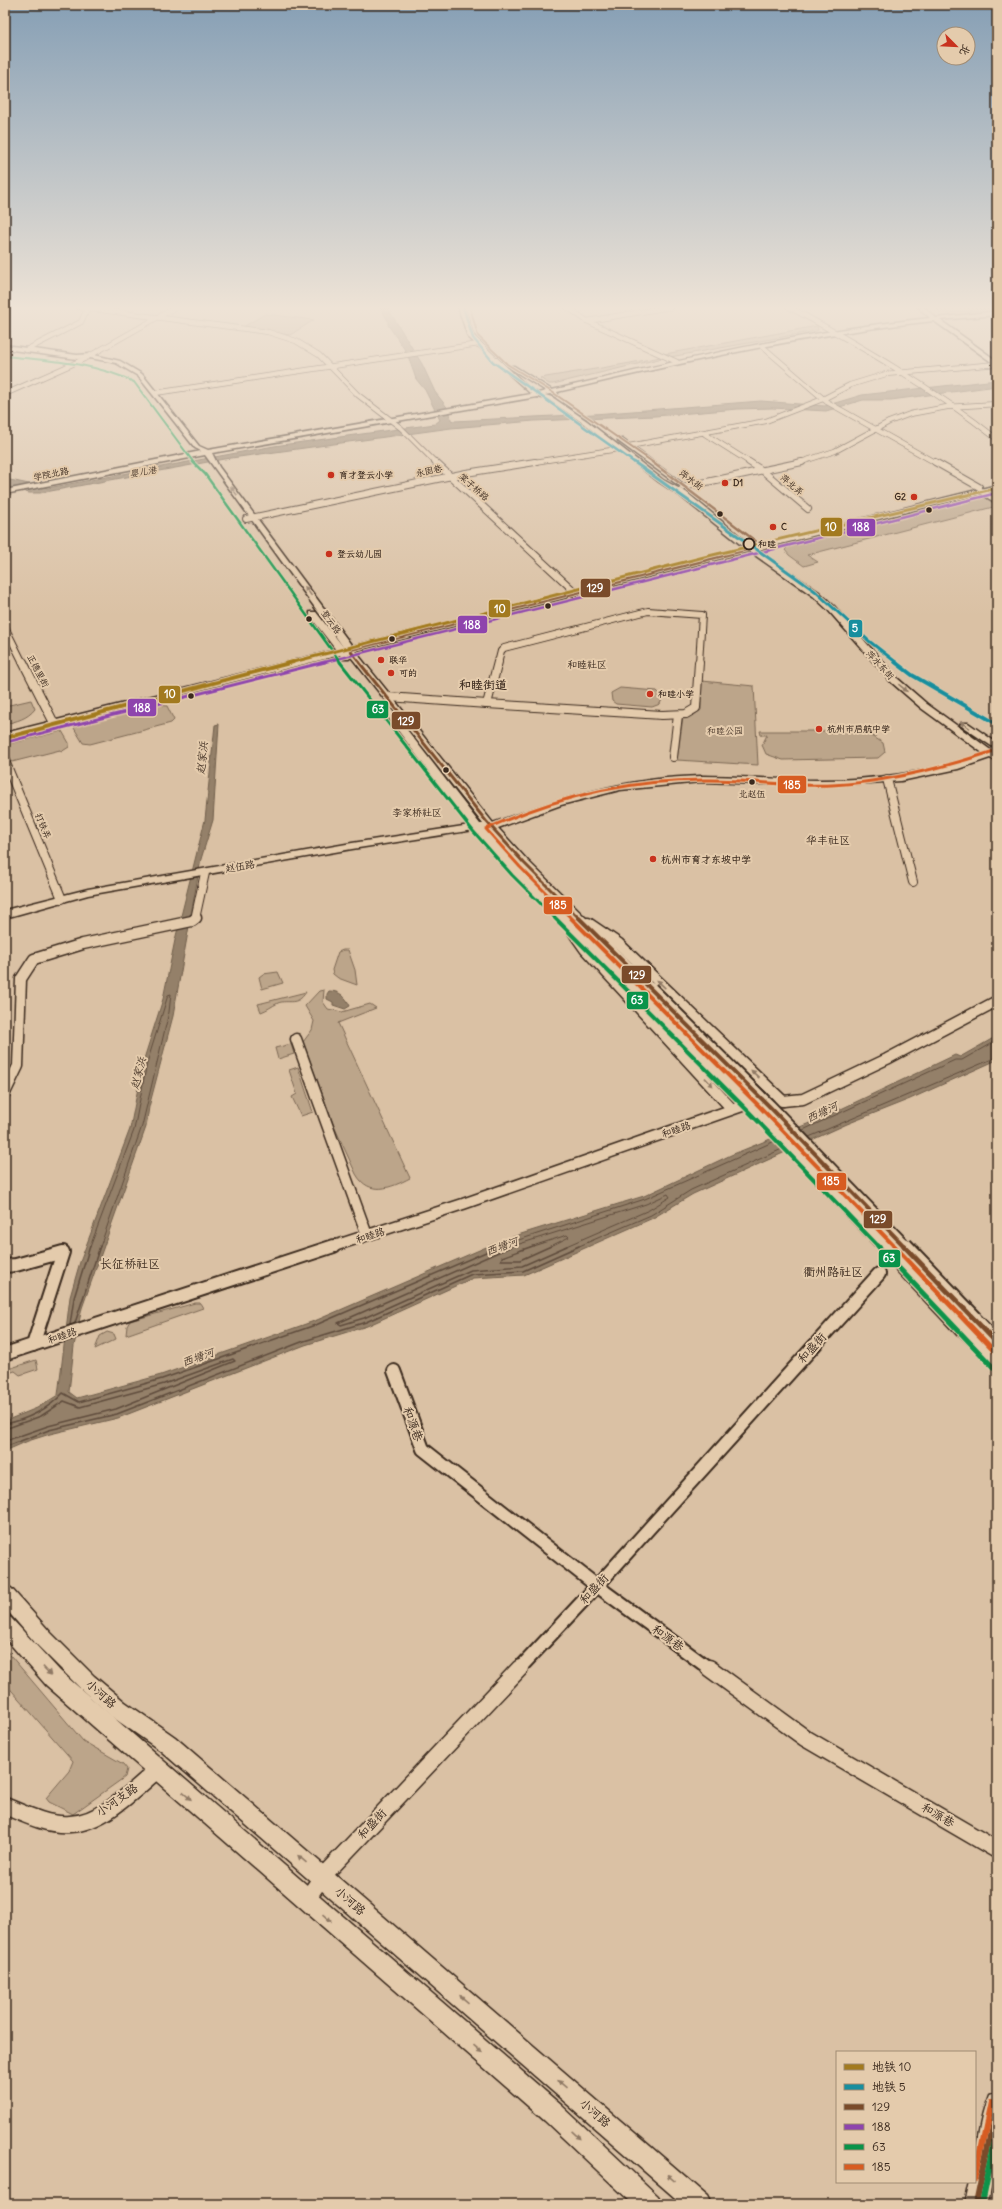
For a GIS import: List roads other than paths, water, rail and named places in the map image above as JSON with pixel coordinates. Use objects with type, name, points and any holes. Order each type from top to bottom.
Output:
[{"type":"main road","name":"登云路","points":[[162,410],[194,453],[208,467],[344,648],[485,825]]},
{"type":"main road","name":"登云路","points":[[168,410],[197,447],[205,451],[214,461],[216,467],[255,518],[344,648],[388,697],[485,825],[516,871],[568,915],[645,992],[754,1109],[969,1324],[997,1363]]},
{"type":"main road","name":"学院北路","points":[[9,490],[194,453],[440,410]]},
{"type":"main road","name":"萍水街","points":[[570,410],[629,446],[683,487],[754,546]]},
{"type":"main road","name":"萍水街","points":[[572,410],[575,413]]},
{"type":"main road","name":"萍水街","points":[[589,422],[618,449],[754,546]]},
{"type":"main road","points":[[5,731],[53,721],[606,584],[980,489],[997,483]]},
{"type":"main road","points":[[980,489],[997,487]]},
{"type":"main road","points":[[344,648],[572,589],[754,546]]},
{"type":"main road","name":"萍水东街","points":[[754,546],[816,594],[831,608],[894,680],[924,706],[994,750]]},
{"type":"main road","points":[[5,736],[53,721]]},
{"type":"main road","points":[[485,825],[585,794],[652,782],[713,779],[821,783],[887,779],[934,772],[994,750]]},
{"type":"main road","points":[[485,825],[569,792],[629,778],[669,774],[712,774],[795,779],[845,778],[930,766],[994,750]]},
{"type":"main road","name":"赵伍路","points":[[5,914],[88,892],[187,876],[352,846],[485,825]]},
{"type":"main road","name":"登云路","points":[[969,1324],[997,1342]]},
{"type":"main road","name":"小河路","points":[[5,1594],[27,1635],[53,1678],[553,2114],[650,2204]]},
{"type":"main road","name":"小河路","points":[[5,1624],[27,1635],[73,1668],[119,1709],[168,1744],[700,2204]]},
{"type":"main road","points":[[976,2204],[997,2103]]},
{"type":"street","name":"棠子桥路","points":[[378,410],[412,438],[449,476],[572,589]]},
{"type":"street","points":[[629,446],[743,427],[784,415],[795,410]]},
{"type":"street","points":[[840,410],[997,500]]},
{"type":"street","points":[[683,487],[763,471],[827,454],[913,413],[934,410]]},
{"type":"street","points":[[961,410],[997,439]]},
{"type":"street","name":"萍北弄","points":[[704,434],[763,471],[808,509]]},
{"type":"street","name":"永固巷","points":[[246,519],[449,476],[618,449]]},
{"type":"street","points":[[388,697],[487,704],[678,715],[692,712],[696,708],[702,615],[648,611],[504,648],[501,651],[487,704]]},
{"type":"street","name":"正德里街","points":[[5,627],[7,636],[53,721]]},
{"type":"street","points":[[673,757],[678,715]]},
{"type":"street","name":"打铁弄","points":[[5,761],[62,899]]},
{"type":"street","points":[[887,779],[913,882]]},
{"type":"street","points":[[5,1091],[18,1066],[21,979],[34,959],[83,944],[192,922],[196,918],[204,873]]},
{"type":"street","points":[[568,915],[619,944],[783,1101],[804,1099],[887,1059],[997,1001]]},
{"type":"street","points":[[568,915],[585,949],[732,1109]]},
{"type":"street","points":[[296,1039],[367,1235]]},
{"type":"street","name":"和睦路","points":[[5,1354],[463,1204],[765,1098],[783,1101]]},
{"type":"street","points":[[5,1266],[16,1265],[63,1252],[33,1345]]},
{"type":"street","name":"和盛街","points":[[306,1900],[322,1877],[597,1586],[879,1274]]},
{"type":"street","name":"和源巷","points":[[394,1372],[423,1449],[597,1586],[805,1738],[997,1850]]},
{"type":"street","name":"小河支路","points":[[5,1806],[34,1818],[69,1824],[92,1818],[123,1799],[157,1770]]},
{"type":"water","name":"婴儿港","points":[[435,410],[449,410],[451,420],[454,421],[644,410],[725,410],[655,416],[534,421],[451,428],[224,459],[40,493],[29,493],[5,486],[5,480],[10,480],[48,488],[274,446],[435,424],[440,420]]},
{"type":"water","name":"西塘河","points":[[219,724],[213,820],[201,859],[173,1016],[149,1107],[146,1127],[82,1308],[74,1346],[69,1392],[77,1398],[161,1375],[317,1320],[484,1248],[521,1234],[644,1196],[731,1155],[822,1118],[955,1055],[960,1057],[997,1036],[997,1060],[910,1099],[847,1124],[693,1194],[653,1218],[524,1275],[473,1278],[367,1326],[305,1345],[118,1418],[50,1434],[28,1441],[5,1451],[5,1421],[37,1408],[58,1395],[70,1297],[80,1262],[130,1129],[143,1062],[163,999],[175,940],[205,820],[215,725]]},
{"type":"water","points":[[329,991],[342,995],[350,1006],[345,1009],[333,1005],[333,1002],[327,999],[327,994]]},
{"type":"metro line","name":"5","points":[[561,410],[815,591],[869,641],[912,675],[997,724]]},
{"type":"metro line","name":"10","points":[[5,738],[303,659],[704,557],[997,488]]},
{"type":"place","name":"育才登云小学","points":[[331,475]]},
{"type":"place","name":"D1","points":[[725,483]]},
{"type":"place","name":"G2","points":[[914,497]]},
{"type":"place","name":"C","points":[[773,527]]},
{"type":"place","name":"和睦","points":[[749,544]]},
{"type":"place","name":"登云幼儿园","points":[[329,554]]},
{"type":"place","name":"联华","points":[[381,660]]},
{"type":"place","name":"可的","points":[[391,673]]},
{"type":"place","name":"和睦小学","points":[[650,694]]},
{"type":"place","name":"杭州市启航中学","points":[[819,729]]},
{"type":"place","name":"北赵伍","points":[[752,782]]},
{"type":"place","name":"杭州市育才东坡中学","points":[[653,859]]},
{"type":"district","name":"和睦社区","points":[[587,664]]},
{"type":"district","name":"和睦街道","points":[[483,685]]},
{"type":"district","name":"李家桥社区","points":[[417,812]]},
{"type":"district","name":"华丰社区","points":[[828,840]]},
{"type":"district","name":"长征桥社区","points":[[130,1264]]},
{"type":"district","name":"衢州路社区","points":[[833,1272]]},
{"type":"park label","name":"和睦公园","points":[[725,731]]},
{"type":"water label","name":"赵家浜","points":[[202,758]]},
{"type":"water label","name":"赵家浜","points":[[138,1073]]}]
